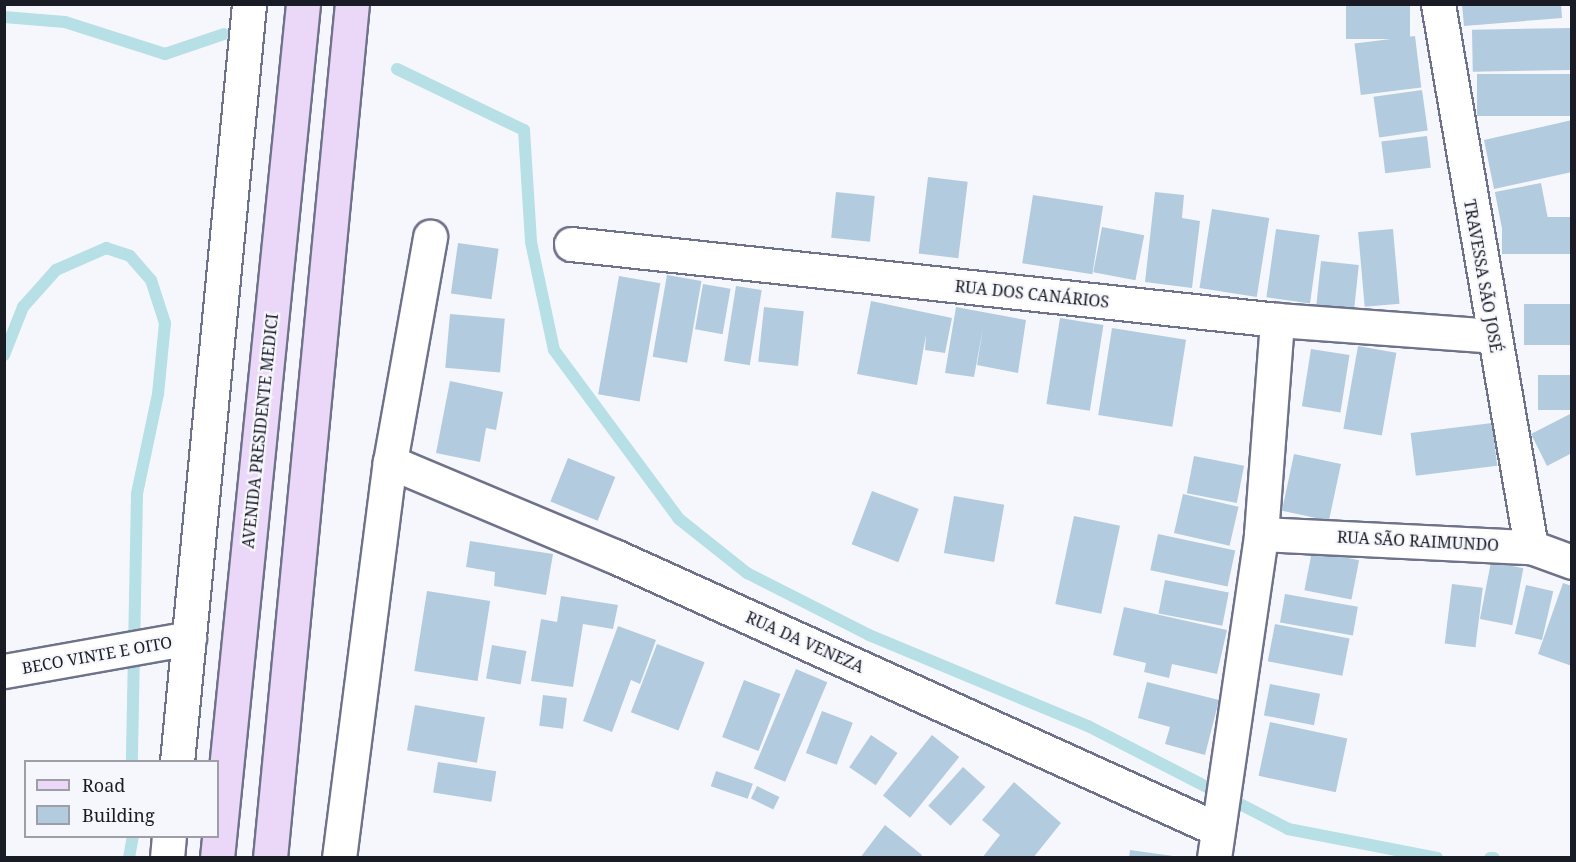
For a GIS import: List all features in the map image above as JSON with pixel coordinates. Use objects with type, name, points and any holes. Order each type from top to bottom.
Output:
[{"type":"main road","name":"AVENIDA PRESIDENTE MEDICI","points":[[217,858],[303,4]]},
{"type":"main road","points":[[270,858],[352,4]]},
{"type":"street","points":[[177,760],[249,4]]},
{"type":"street","name":"TRAVESSA SÃO JOSÉ","points":[[1438,4],[1493,336],[1531,547]]},
{"type":"street","points":[[339,858],[390,462],[430,237]]},
{"type":"street","name":"RUA DOS CANÁRIOS","points":[[572,244],[1277,320],[1493,336]]},
{"type":"street","points":[[1216,836],[1261,534],[1277,320]]},
{"type":"street","name":"RUA DA VENEZA","points":[[390,462],[614,555],[1216,836]]},
{"type":"street","name":"RUA SÃO RAIMUNDO","points":[[1261,534],[1531,547],[1572,562]]},
{"type":"street","name":"BECO VINTE E OITO","points":[[4,671],[189,638]]},
{"type":"street","points":[[167,858],[169,838]]},
{"type":"building","points":[[1346,4],[1410,4],[1410,39],[1346,39]]},
{"type":"building","points":[[1462,4],[1561,4],[1562,18],[1464,26]]},
{"type":"building","points":[[1571,28],[1572,70],[1473,72],[1472,30]]},
{"type":"building","points":[[1415,36],[1421,88],[1361,95],[1354,43]]},
{"type":"building","points":[[1477,74],[1572,74],[1572,116],[1477,116]]},
{"type":"building","points":[[1422,90],[1428,131],[1379,137],[1373,97]]},
{"type":"building","points":[[1572,120],[1572,172],[1494,189],[1484,140]]},
{"type":"building","points":[[1427,136],[1431,168],[1385,173],[1381,142]]},
{"type":"building","points":[[928,177],[968,182],[958,258],[919,253]]},
{"type":"building","points":[[1541,183],[1548,218],[1502,227],[1495,192]]},
{"type":"building","points":[[836,192],[875,196],[870,242],[831,238]]},
{"type":"building","points":[[1155,192],[1184,195],[1182,218],[1200,221],[1192,288],[1145,282]]},
{"type":"building","points":[[1033,195],[1103,206],[1092,274],[1022,263]]},
{"type":"building","points":[[1212,209],[1269,218],[1257,297],[1199,288]]},
{"type":"building","points":[[1502,217],[1572,217],[1572,254],[1502,254]]},
{"type":"building","points":[[1102,227],[1144,235],[1135,280],[1093,272]]},
{"type":"building","points":[[1276,229],[1320,235],[1310,303],[1266,297]]},
{"type":"building","points":[[1393,229],[1400,304],[1365,307],[1358,232]]},
{"type":"building","points":[[458,243],[499,249],[492,299],[451,294]]},
{"type":"building","points":[[1321,261],[1359,265],[1354,309],[1316,305]]},
{"type":"building","points":[[667,275],[701,281],[687,363],[653,357]]},
{"type":"building","points":[[619,276],[660,283],[640,401],[598,394]]},
{"type":"building","points":[[703,284],[731,289],[723,334],[695,329]]},
{"type":"building","points":[[736,286],[762,290],[750,365],[724,361]]},
{"type":"building","points":[[871,301],[952,318],[945,353],[925,350],[926,335],[917,385],[857,374]]},
{"type":"building","points":[[1524,304],[1572,304],[1572,345],[1524,345]]},
{"type":"building","points":[[764,307],[804,311],[798,366],[758,362]]},
{"type":"building","points":[[956,307],[1026,320],[1018,373],[977,365],[983,328],[974,377],[945,373]]},
{"type":"building","points":[[450,314],[505,319],[500,373],[445,368]]},
{"type":"building","points":[[1060,318],[1103,325],[1090,411],[1046,404]]},
{"type":"building","points":[[1112,328],[1186,340],[1172,427],[1098,415]]},
{"type":"building","points":[[1358,346],[1396,353],[1382,435],[1343,429]]},
{"type":"building","points":[[1311,349],[1350,355],[1340,412],[1302,406]]},
{"type":"building","points":[[1538,375],[1572,375],[1572,410],[1538,410]]},
{"type":"building","points":[[450,381],[503,392],[496,430],[486,428],[480,462],[436,453]]},
{"type":"building","points":[[1572,413],[1572,453],[1547,466],[1531,434]]},
{"type":"building","points":[[1492,423],[1497,466],[1416,476],[1411,433]]},
{"type":"building","points":[[1294,454],[1341,464],[1329,521],[1282,511]]},
{"type":"building","points":[[1194,456],[1244,466],[1237,503],[1187,493]]},
{"type":"building","points":[[568,458],[615,477],[598,521],[550,502]]},
{"type":"building","points":[[872,491],[919,509],[898,562],[852,544]]},
{"type":"building","points":[[1183,494],[1239,507],[1230,546],[1174,533]]},
{"type":"building","points":[[954,496],[1004,505],[994,562],[944,553]]},
{"type":"building","points":[[1074,516],[1120,526],[1101,614],[1055,604]]},
{"type":"building","points":[[1158,534],[1235,550],[1228,587],[1150,570]]},
{"type":"building","points":[[470,541],[553,554],[546,595],[494,586],[495,572],[466,567]]},
{"type":"building","points":[[1312,551],[1359,560],[1351,599],[1304,590]]},
{"type":"building","points":[[1491,562],[1523,568],[1512,625],[1480,619]]},
{"type":"building","points":[[1165,580],[1229,592],[1222,626],[1159,613]]},
{"type":"building","points":[[1563,583],[1572,586],[1572,666],[1538,654]]},
{"type":"building","points":[[1452,584],[1483,588],[1475,647],[1445,644]]},
{"type":"building","points":[[1526,585],[1553,591],[1542,640],[1515,634]]},
{"type":"building","points":[[427,591],[490,601],[478,681],[414,671]]},
{"type":"building","points":[[1285,594],[1358,607],[1353,635],[1280,623]]},
{"type":"building","points":[[561,596],[618,605],[613,629],[583,624],[573,687],[531,681],[541,619],[557,622]]},
{"type":"building","points":[[1124,607],[1227,630],[1217,674],[1172,664],[1169,678],[1144,672],[1146,663],[1113,655]]},
{"type":"building","points":[[1275,624],[1350,639],[1342,676],[1268,661]]},
{"type":"building","points":[[618,626],[656,640],[640,684],[631,680],[612,732],[583,721]]},
{"type":"building","points":[[657,644],[705,662],[678,730],[631,712]]},
{"type":"building","points":[[492,645],[526,651],[521,685],[486,678]]},
{"type":"building","points":[[796,669],[827,682],[785,782],[754,768]]},
{"type":"building","points":[[744,680],[780,694],[759,751],[722,737]]},
{"type":"building","points":[[1147,682],[1219,700],[1205,755],[1165,744],[1170,727],[1138,718]]},
{"type":"building","points":[[1270,684],[1320,694],[1314,725],[1264,715]]},
{"type":"building","points":[[543,695],[567,698],[563,729],[539,726]]},
{"type":"building","points":[[415,705],[485,717],[477,763],[407,750]]},
{"type":"building","points":[[822,711],[853,723],[837,765],[806,753]]},
{"type":"building","points":[[1270,722],[1347,738],[1336,792],[1259,776]]},
{"type":"building","points":[[871,735],[898,753],[876,785],[849,767]]},
{"type":"building","points":[[932,735],[959,757],[910,818],[883,796]]},
{"type":"building","points":[[438,762],[496,771],[491,802],[433,793]]},
{"type":"building","points":[[963,767],[985,787],[950,826],[928,806]]},
{"type":"building","points":[[716,771],[753,784],[748,799],[711,786]]},
{"type":"building","points":[[1014,782],[1061,823],[1033,858],[982,858],[1000,835],[982,820]]},
{"type":"building","points":[[757,786],[779,797],[773,810],[751,799]]},
{"type":"building","points":[[885,825],[922,855],[920,858],[860,858]]},
{"type":"building","points":[[1130,850],[1173,856],[1173,858],[1129,858]]},
{"type":"waterway","points":[[4,17],[65,22],[165,54],[224,34]]},
{"type":"waterway","points":[[397,69],[524,130],[531,242],[554,350],[679,519],[747,573],[869,635],[1088,726],[1288,829],[1437,858]]},
{"type":"waterway","points":[[4,355],[23,307],[56,270],[106,248],[130,256],[151,280],[165,323],[158,394],[137,494],[132,760]]},
{"type":"waterway","points":[[129,858],[133,838]]}]
